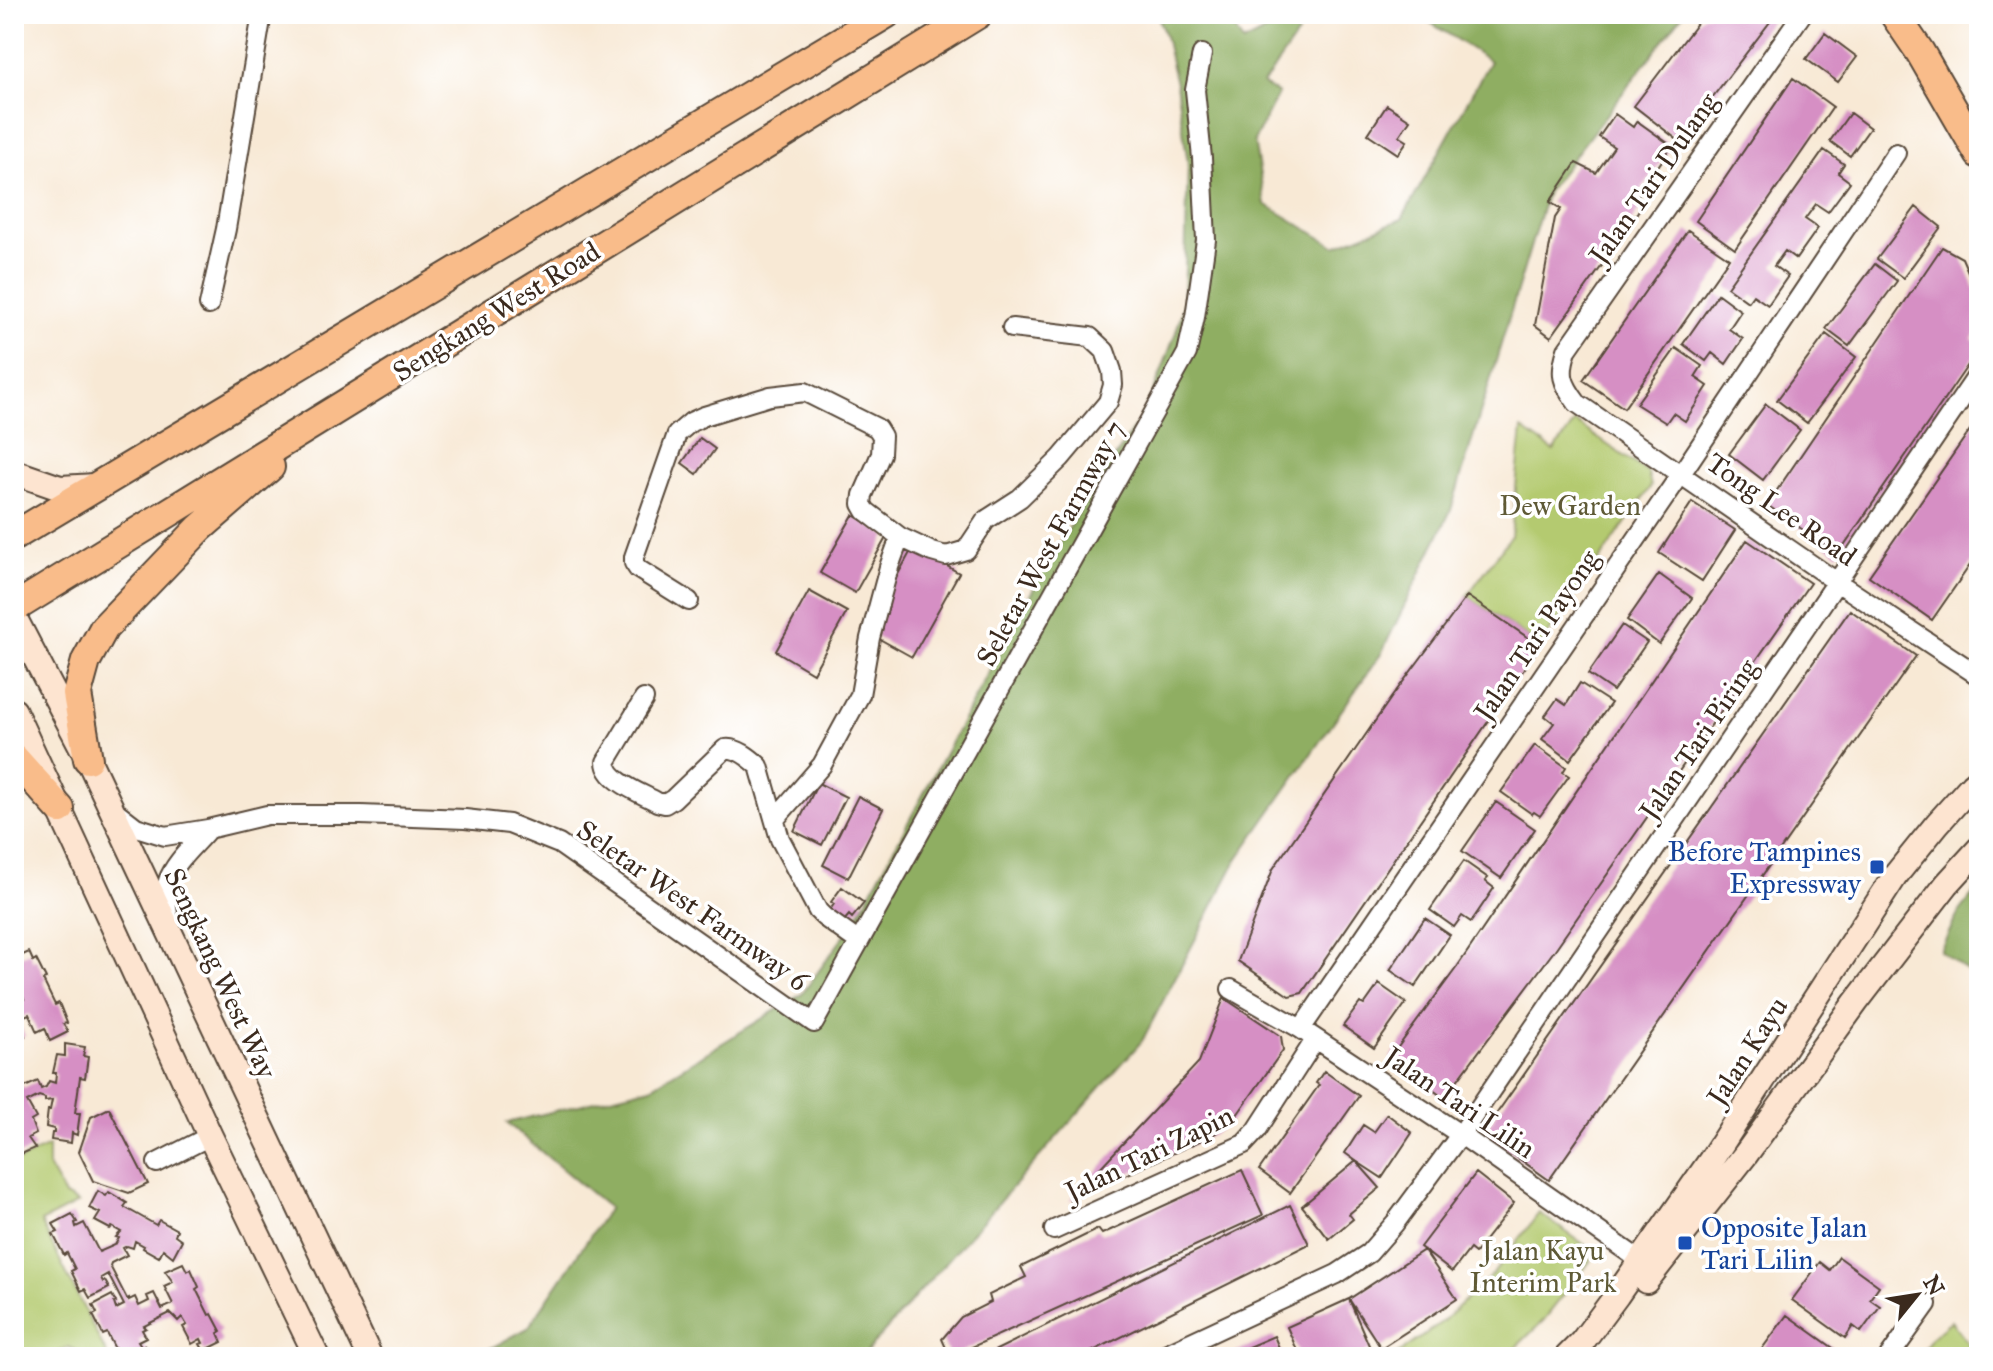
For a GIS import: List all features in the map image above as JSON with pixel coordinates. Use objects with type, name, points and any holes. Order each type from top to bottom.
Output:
[{"type":"main road","name":"Sengkang West Road","points":[[14,536],[886,14]]},
{"type":"main road","name":"Sengkang West Road","points":[[14,608],[978,14]]},
{"type":"main road","points":[[1894,14],[1920,52],[1979,154]]},
{"type":"main road","points":[[88,759],[77,694],[86,661],[104,628],[200,528],[334,412]]},
{"type":"main road","points":[[14,472],[60,488],[96,486]]},
{"type":"main road","name":"Sengkang West Way","points":[[14,617],[88,759],[370,1357]]},
{"type":"main road","points":[[14,711],[210,1136],[317,1357]]},
{"type":"main road","points":[[14,758],[60,809]]},
{"type":"main road","name":"Jalan Kayu","points":[[1586,1357],[1895,876],[1979,779]]},
{"type":"main road","name":"Jalan Kayu","points":[[1567,1357],[1746,1154],[1832,1033],[1947,884],[1979,849]]},
{"type":"street","points":[[209,305],[226,229],[262,14]]},
{"type":"street","name":"Jalan Tari Dulang","points":[[1563,378],[1562,365],[1567,350],[1802,14]]},
{"type":"street","name":"Seletar West Farmway 7","points":[[814,1023],[1187,353],[1206,240],[1195,90],[1202,54]]},
{"type":"street","name":"Jalan Tari Payong","points":[[1308,1034],[1896,153]]},
{"type":"street","points":[[689,601],[638,569],[634,563],[677,434],[704,416],[770,396],[805,392],[877,428],[882,436],[881,454],[863,495],[862,504],[866,511],[900,537],[932,552],[946,556],[966,550],[986,520],[1020,498],[1051,468],[1108,402],[1113,385],[1105,351],[1090,337],[1012,328]]},
{"type":"street","name":"Jalan Tari Piring","points":[[1159,1357],[1337,1274],[1369,1253],[1395,1223],[1461,1135],[1979,373]]},
{"type":"street","name":"Tong Lee Road","points":[[1563,378],[1577,403],[1979,676]]},
{"type":"street","points":[[775,819],[822,765],[860,695],[870,638],[900,537]]},
{"type":"street","points":[[644,699],[606,762],[607,771],[612,777],[665,804],[725,749],[731,748],[753,760],[759,766],[780,839],[818,911],[859,942]]},
{"type":"street","name":"Seletar West Farmway 6","points":[[109,806],[136,827],[165,836],[267,815],[465,819],[509,824],[559,844],[814,1023]]},
{"type":"street","points":[[171,938],[166,899],[168,881],[180,861],[208,829]]},
{"type":"street","name":"Jalan Tari Lilin","points":[[1231,989],[1308,1034],[1461,1135],[1647,1266]]},
{"type":"street","name":"Jalan Tari Zapin","points":[[1054,1230],[1244,1144],[1257,1130],[1308,1034]]},
{"type":"street","points":[[157,1163],[210,1136]]},
{"type":"street","points":[[1889,1357],[1927,1304]]},
{"type":"green space","points":[[1157,14],[1240,14],[1234,27],[1243,43],[1266,31],[1287,26],[1298,34],[1263,84],[1278,94],[1254,141],[1265,204],[1335,246],[1402,219],[1490,61],[1417,14],[1683,14],[1547,192],[1451,510],[1381,654],[1238,858],[1142,1041],[862,1357],[475,1357],[528,1328],[609,1208],[507,1123],[651,1087],[802,994],[857,918],[1058,545],[1141,417],[1156,386],[1184,304],[1188,163],[1176,84]]},
{"type":"green space","name":"Dew Garden","points":[[1575,422],[1648,473],[1651,486],[1540,646],[1467,596],[1511,536],[1522,429],[1554,451]]},
{"type":"green space","points":[[1979,887],[1979,979],[1940,951],[1958,914]]},
{"type":"green space","points":[[48,1146],[48,1166],[65,1196],[78,1203],[41,1222],[108,1357],[90,1357],[68,1347],[50,1357],[14,1357],[14,1163]]},
{"type":"green space","name":"Jalan Kayu Interim Park","points":[[1539,1213],[1588,1247],[1591,1260],[1543,1321],[1506,1357],[1394,1357],[1443,1321],[1492,1275]]},
{"type":"green space","points":[[1951,1321],[1979,1357],[1920,1357],[1932,1337]]},
{"type":"building","points":[[1704,14],[1776,14],[1679,141],[1634,106]]},
{"type":"building","points":[[1825,33],[1857,57],[1838,82],[1806,59]]},
{"type":"building","points":[[1793,78],[1833,107],[1735,249],[1696,221]]},
{"type":"building","points":[[1387,105],[1410,120],[1399,136],[1407,141],[1398,154],[1368,134]]},
{"type":"building","points":[[1850,113],[1870,128],[1850,156],[1830,141]]},
{"type":"building","points":[[1615,114],[1633,127],[1637,121],[1672,146],[1635,200],[1642,205],[1551,337],[1535,325],[1555,218],[1561,209],[1550,202],[1576,163],[1596,173],[1614,147],[1599,137]]},
{"type":"building","points":[[1824,150],[1844,164],[1838,173],[1850,182],[1828,212],[1816,204],[1805,219],[1818,228],[1796,259],[1785,251],[1774,266],[1788,276],[1768,305],[1753,295],[1748,302],[1727,287]]},
{"type":"building","points":[[1916,207],[1941,227],[1903,278],[1877,259]]},
{"type":"building","points":[[1688,230],[1729,258],[1624,408],[1583,380]]},
{"type":"building","points":[[1942,247],[1962,258],[1979,297],[1979,330],[1972,339],[1979,343],[1979,349],[1838,554],[1767,505]]},
{"type":"building","points":[[1875,264],[1897,281],[1849,346],[1826,329]]},
{"type":"building","points":[[1718,294],[1741,311],[1729,329],[1743,339],[1726,364],[1712,353],[1706,361],[1683,344]]},
{"type":"building","points":[[1826,334],[1856,357],[1807,423],[1777,400]]},
{"type":"building","points":[[1676,348],[1702,366],[1695,377],[1708,386],[1685,421],[1673,413],[1666,423],[1636,404]]},
{"type":"building","points":[[1766,404],[1800,430],[1763,480],[1729,454]]},
{"type":"building","points":[[1979,417],[1979,552],[1932,620],[1869,576]]},
{"type":"building","points":[[700,438],[715,449],[697,474],[682,463]]},
{"type":"building","points":[[1692,502],[1735,530],[1702,581],[1659,553]]},
{"type":"building","points":[[853,515],[887,536],[855,593],[820,573]]},
{"type":"building","points":[[1747,540],[1810,583],[1554,951],[1444,1098],[1390,1058],[1457,967]]},
{"type":"building","points":[[913,547],[959,573],[912,657],[876,637],[884,600]]},
{"type":"building","points":[[1659,574],[1692,598],[1659,644],[1627,620]]},
{"type":"building","points":[[809,591],[847,612],[813,673],[776,651]]},
{"type":"building","points":[[1467,596],[1540,646],[1302,993],[1289,996],[1238,961],[1273,869],[1391,698]]},
{"type":"building","points":[[1850,610],[1916,656],[1549,1180],[1483,1133]]},
{"type":"building","points":[[1622,625],[1647,642],[1613,691],[1588,674]]},
{"type":"building","points":[[1580,683],[1611,703],[1570,760],[1542,739],[1554,723],[1545,716],[1557,699],[1566,705]]},
{"type":"building","points":[[1535,745],[1566,767],[1563,772],[1569,776],[1540,816],[1534,812],[1532,814],[1501,792]]},
{"type":"building","points":[[818,783],[846,797],[822,845],[794,831]]},
{"type":"building","points":[[858,796],[883,809],[848,878],[823,865]]},
{"type":"building","points":[[1496,802],[1535,829],[1501,878],[1462,851]]},
{"type":"building","points":[[1464,861],[1488,878],[1485,881],[1494,888],[1471,922],[1462,916],[1454,927],[1430,910]]},
{"type":"building","points":[[842,887],[864,903],[852,918],[849,915],[844,921],[830,910],[834,904],[831,902]]},
{"type":"building","points":[[1425,918],[1450,935],[1415,987],[1390,970]]},
{"type":"building","points":[[29,952],[33,961],[36,959],[55,1005],[59,1003],[67,1023],[63,1024],[68,1032],[50,1041],[45,1028],[37,1032],[29,1014],[17,1019],[25,1036],[17,1040],[14,1036],[14,1013],[19,1012],[18,1002],[24,999],[14,984],[14,973],[18,971],[14,967],[14,959]]},
{"type":"building","points":[[1379,984],[1406,1003],[1374,1048],[1343,1026]]},
{"type":"building","points":[[1224,998],[1281,1036],[1283,1050],[1237,1115],[1213,1135],[1069,1201],[1199,1062]]},
{"type":"building","points":[[65,1044],[85,1047],[83,1056],[88,1057],[85,1078],[80,1077],[75,1113],[80,1113],[77,1135],[72,1133],[71,1143],[51,1140],[54,1129],[46,1127],[52,1100],[45,1101],[39,1096],[27,1102],[36,1118],[31,1121],[36,1134],[28,1138],[35,1148],[17,1156],[14,1149],[14,1073],[23,1088],[38,1081],[41,1089],[49,1081],[55,1083],[56,1073],[53,1073],[57,1055],[65,1056]]},
{"type":"building","points":[[1324,1071],[1359,1096],[1290,1193],[1259,1170],[1319,1085],[1316,1083]]},
{"type":"building","points":[[109,1108],[148,1184],[129,1193],[93,1181],[79,1152],[91,1117]]},
{"type":"building","points":[[1387,1114],[1412,1133],[1382,1178],[1345,1153],[1363,1125],[1374,1132]]},
{"type":"building","points":[[1356,1161],[1380,1188],[1349,1214],[1353,1219],[1329,1239],[1302,1206]]},
{"type":"building","points":[[1242,1170],[1263,1215],[950,1357],[942,1339],[961,1317],[991,1302],[989,1295],[1026,1277],[1021,1267],[1098,1229],[1102,1234]]},
{"type":"building","points":[[1476,1173],[1514,1203],[1475,1253],[1470,1249],[1452,1272],[1420,1247]]},
{"type":"building","points":[[98,1191],[106,1196],[109,1192],[127,1203],[124,1207],[156,1225],[159,1220],[177,1230],[175,1235],[182,1240],[173,1257],[163,1249],[159,1257],[135,1241],[133,1248],[123,1248],[127,1255],[110,1266],[127,1299],[135,1297],[139,1306],[149,1301],[147,1296],[154,1293],[162,1309],[173,1304],[164,1286],[173,1282],[165,1271],[183,1263],[187,1271],[191,1269],[199,1287],[196,1289],[221,1331],[218,1333],[222,1342],[204,1351],[201,1339],[192,1344],[183,1327],[187,1325],[182,1317],[178,1321],[170,1313],[142,1330],[146,1337],[138,1341],[150,1357],[119,1357],[107,1333],[103,1335],[93,1315],[97,1313],[93,1305],[112,1295],[116,1309],[124,1305],[108,1274],[101,1278],[109,1288],[90,1298],[85,1289],[81,1291],[71,1271],[75,1269],[53,1234],[58,1232],[53,1224],[72,1214],[77,1222],[76,1227],[84,1223],[99,1252],[115,1245],[119,1238],[116,1237],[121,1232],[95,1221],[100,1213],[89,1208]]},
{"type":"building","points":[[1290,1205],[1309,1244],[1081,1357],[982,1357]]},
{"type":"building","points":[[1424,1250],[1457,1299],[1381,1348],[1349,1299]]},
{"type":"building","points":[[1839,1257],[1879,1286],[1870,1299],[1880,1306],[1861,1332],[1853,1326],[1845,1338],[1792,1300],[1820,1262],[1830,1270]]},
{"type":"building","points":[[1349,1299],[1371,1350],[1354,1357],[1300,1357],[1287,1327]]},
{"type":"building","points":[[1787,1315],[1836,1350],[1831,1357],[1756,1357]]},
{"type":"building","points":[[1274,1336],[1283,1357],[1224,1357],[1253,1345]]},
{"type":"place","name":"Before Tampines Expressway","points":[[1877,867]]},
{"type":"place","name":"Opposite Jalan Tari Lilin","points":[[1685,1243]]}]
